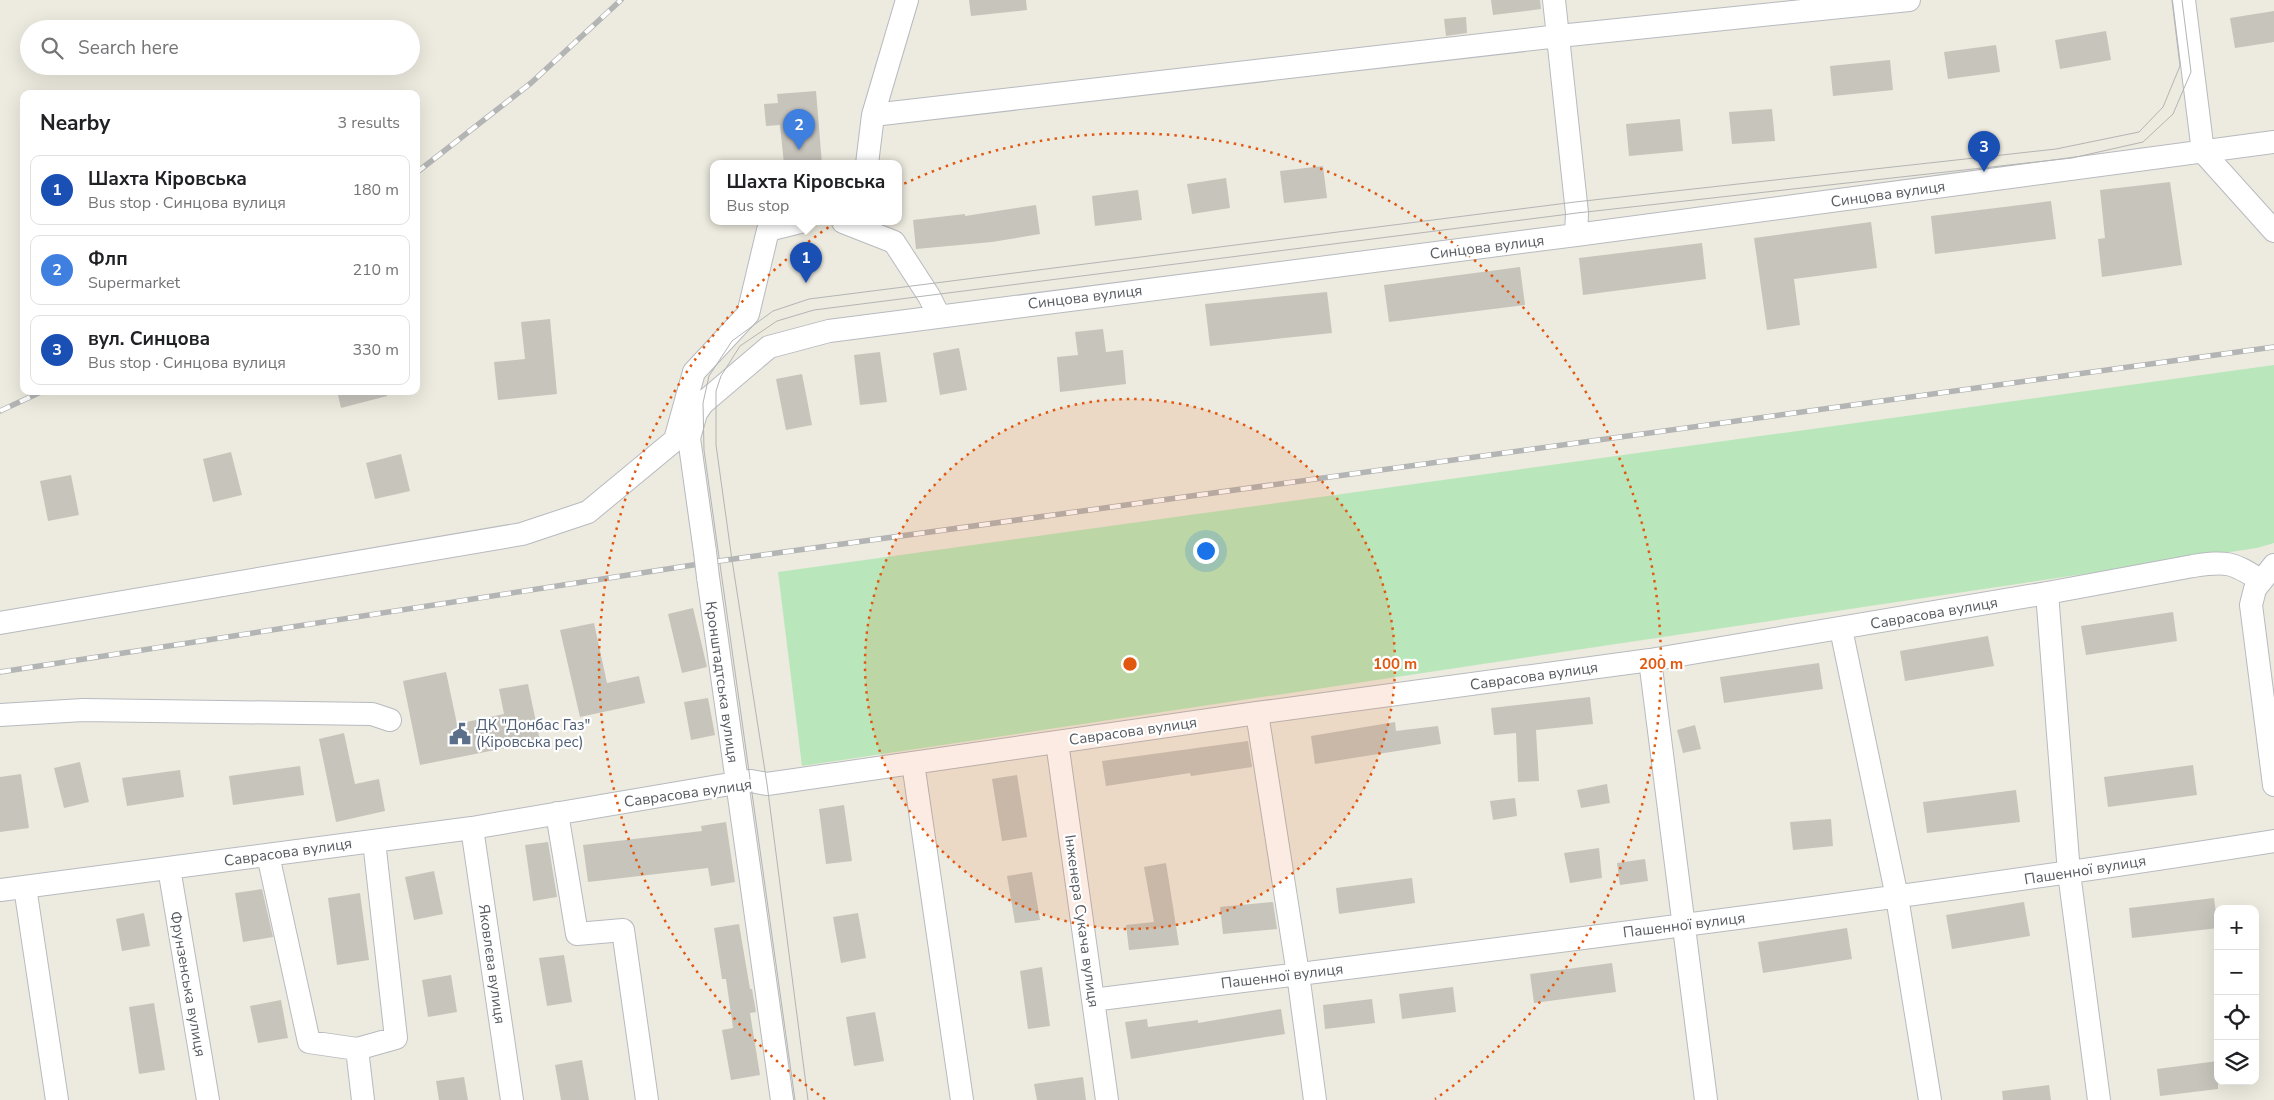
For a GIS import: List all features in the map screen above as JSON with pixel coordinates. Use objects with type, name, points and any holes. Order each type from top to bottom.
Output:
[{"type":"street","points":[[867,160],[873,115],[907,0]]},
{"type":"street","points":[[1554,0],[1577,213],[1576,235]]},
{"type":"street","points":[[873,115],[1559,36],[1909,0]]},
{"type":"street","points":[[2184,0],[2203,152],[2274,231]]},
{"type":"street","name":"Синцова вулиця","points":[[716,391],[769,347],[829,331],[1576,235],[2274,142]]},
{"type":"street","points":[[0,623],[522,534],[588,512],[675,440],[694,372],[748,314],[768,230],[788,225]]},
{"type":"street","points":[[852,225],[894,242]]},
{"type":"street","points":[[884,225],[930,296],[939,316]]},
{"type":"street","name":"Кронштадтська вулиця","points":[[716,391],[703,403],[696,413],[689,438],[782,1100]]},
{"type":"street","name":"Саврасова вулиця","points":[[0,890],[472,828],[736,783],[751,781],[767,784],[1257,713],[1650,660],[1841,629],[2218,563],[2267,573]]},
{"type":"street","points":[[2267,573],[2255,589],[2251,605],[2274,785]]},
{"type":"street","points":[[2047,593],[2069,873],[2100,1100]]},
{"type":"street","points":[[1841,629],[1897,897],[1930,1100]]},
{"type":"street","points":[[1650,660],[1706,1100]]},
{"type":"street","points":[[0,715],[83,710],[372,714],[390,720]]},
{"type":"street","points":[[1257,713],[1298,974],[1315,1100]]},
{"type":"street","name":"Інженера Сукача вулиця","points":[[1057,742],[1107,1100]]},
{"type":"street","points":[[913,763],[962,1100]]},
{"type":"street","points":[[557,813],[577,934],[623,930],[647,1100]]},
{"type":"street","name":"Яковлєва вулиця","points":[[472,828],[512,1100]]},
{"type":"street","points":[[268,855],[309,1042],[357,1049],[396,1038],[374,841]]},
{"type":"street","name":"Пашенної вулиця","points":[[1093,1000],[1683,926],[2069,873],[2274,841]]},
{"type":"street","name":"Фрунзенська вулиця","points":[[168,868],[208,1100]]},
{"type":"street","points":[[24,887],[57,1100]]},
{"type":"street","points":[[357,1049],[363,1100]]},
{"type":"green space","points":[[2274,365],[2274,543],[2257,548],[802,766],[778,572]]},
{"type":"building","points":[[969,0],[1026,0],[1027,10],[971,16]]},
{"type":"building","points":[[1491,0],[1540,0],[1541,9],[1493,15]]},
{"type":"building","points":[[2274,11],[2274,42],[2235,48],[2230,18]]},
{"type":"building","points":[[1466,17],[1467,33],[1446,36],[1444,19]]},
{"type":"building","points":[[2106,31],[2111,60],[2060,69],[2055,40]]},
{"type":"building","points":[[1996,45],[2000,72],[1948,79],[1944,52]]},
{"type":"building","points":[[1890,60],[1893,90],[1833,96],[1830,66]]},
{"type":"building","points":[[816,91],[822,160],[784,160],[780,125],[766,126],[764,104],[778,103],[777,94]]},
{"type":"building","points":[[1772,109],[1775,141],[1732,144],[1729,112]]},
{"type":"building","points":[[1680,119],[1683,151],[1629,156],[1626,124]]},
{"type":"building","points":[[1323,166],[1327,198],[1284,203],[1280,171]]},
{"type":"building","points":[[1226,178],[1230,208],[1192,214],[1187,184]]},
{"type":"building","points":[[2170,182],[2182,265],[2102,277],[2098,239],[2105,238],[2100,190]]},
{"type":"building","points":[[1138,190],[1142,220],[1095,226],[1092,196]]},
{"type":"building","points":[[2051,201],[2056,239],[1935,254],[1931,216]]},
{"type":"building","points":[[1036,205],[1040,234],[992,242],[916,249],[913,220],[965,214],[965,216]]},
{"type":"building","points":[[1871,222],[1877,268],[1794,279],[1800,325],[1767,330],[1754,238]]},
{"type":"building","points":[[1702,243],[1706,279],[1583,295],[1579,258]]},
{"type":"building","points":[[1520,267],[1525,305],[1389,322],[1384,285]]},
{"type":"building","points":[[1327,292],[1332,333],[1210,346],[1205,304]]},
{"type":"building","points":[[550,319],[557,394],[498,400],[494,362],[525,359],[521,322]]},
{"type":"building","points":[[1103,329],[1106,352],[1123,350],[1126,384],[1060,392],[1057,357],[1078,355],[1075,332]]},
{"type":"building","points":[[959,348],[967,390],[940,395],[933,353]]},
{"type":"building","points":[[880,352],[887,402],[860,405],[854,355]]},
{"type":"building","points":[[802,374],[812,425],[786,430],[776,379]]},
{"type":"building","points":[[338,395],[387,395],[387,396],[341,408]]},
{"type":"building","points":[[231,452],[242,495],[213,502],[203,459]]},
{"type":"building","points":[[401,454],[410,491],[375,499],[366,463]]},
{"type":"building","points":[[71,475],[79,515],[48,521],[40,481]]},
{"type":"building","points":[[693,608],[707,667],[682,673],[668,614]]},
{"type":"building","points":[[2173,612],[2177,641],[2086,655],[2081,626]]},
{"type":"building","points":[[594,623],[607,683],[639,676],[645,703],[580,717],[560,630]]},
{"type":"building","points":[[1988,636],[1994,666],[1905,681],[1900,651]]},
{"type":"building","points":[[1819,663],[1823,689],[1724,703],[1720,677]]},
{"type":"building","points":[[446,672],[457,724],[504,714],[499,689],[528,684],[540,741],[420,765],[403,681]]},
{"type":"building","points":[[1590,697],[1593,724],[1536,730],[1539,781],[1518,782],[1516,733],[1494,735],[1491,708]]},
{"type":"building","points":[[708,698],[715,735],[691,740],[684,702]]},
{"type":"building","points":[[1395,722],[1396,731],[1438,726],[1441,744],[1315,764],[1311,736]]},
{"type":"building","points":[[1695,725],[1701,749],[1683,753],[1677,730]]},
{"type":"building","points":[[344,733],[355,784],[379,779],[385,811],[336,822],[319,739]]},
{"type":"building","points":[[1248,741],[1252,767],[1191,776],[1190,773],[1106,786],[1102,761]]},
{"type":"building","points":[[80,762],[89,802],[64,808],[54,768]]},
{"type":"building","points":[[2193,765],[2197,795],[2108,807],[2104,777]]},
{"type":"building","points":[[300,766],[304,795],[233,805],[229,776]]},
{"type":"building","points":[[180,770],[184,797],[127,806],[122,778]]},
{"type":"building","points":[[21,774],[29,828],[0,832],[0,777]]},
{"type":"building","points":[[1017,775],[1027,837],[1002,841],[992,779]]},
{"type":"building","points":[[1607,784],[1610,803],[1581,808],[1577,790]]},
{"type":"building","points":[[2016,790],[2020,822],[1927,833],[1923,802]]},
{"type":"building","points":[[1515,798],[1517,816],[1493,820],[1490,801]]},
{"type":"building","points":[[844,805],[852,861],[826,864],[819,809]]},
{"type":"building","points":[[1831,819],[1833,846],[1793,850],[1790,822]]},
{"type":"building","points":[[726,822],[735,882],[711,886],[708,868],[588,882],[583,845],[702,831],[701,826]]},
{"type":"building","points":[[548,842],[557,897],[533,901],[525,845]]},
{"type":"building","points":[[1599,848],[1602,878],[1570,883],[1564,853]]},
{"type":"building","points":[[1645,859],[1648,881],[1620,885],[1617,863]]},
{"type":"building","points":[[1166,863],[1179,945],[1129,950],[1126,925],[1154,922],[1144,867]]},
{"type":"building","points":[[434,871],[443,914],[414,920],[405,877]]},
{"type":"building","points":[[1032,872],[1040,920],[1015,923],[1007,876]]},
{"type":"building","points":[[1412,878],[1415,903],[1339,914],[1336,888]]},
{"type":"building","points":[[262,889],[273,937],[243,942],[235,893]]},
{"type":"building","points":[[360,893],[369,960],[337,965],[328,898]]},
{"type":"building","points":[[2214,898],[2214,928],[2132,938],[2129,908]]},
{"type":"building","points":[[1273,902],[1277,929],[1223,934],[1220,907]]},
{"type":"building","points":[[2024,902],[2030,936],[1952,949],[1946,915]]},
{"type":"building","points":[[144,913],[150,946],[122,951],[116,919]]},
{"type":"building","points":[[858,913],[866,958],[841,963],[833,917]]},
{"type":"building","points":[[739,924],[750,989],[752,989],[756,1012],[750,1013],[760,1075],[731,1080],[722,1030],[733,1028],[726,979],[722,979],[714,928]]},
{"type":"building","points":[[1847,928],[1852,959],[1763,973],[1758,942]]},
{"type":"building","points":[[564,955],[572,1002],[547,1006],[539,958]]},
{"type":"building","points":[[1612,963],[1616,992],[1534,1003],[1530,974]]},
{"type":"building","points":[[1042,967],[1050,1026],[1028,1029],[1020,971]]},
{"type":"building","points":[[451,975],[457,1012],[428,1017],[422,980]]},
{"type":"building","points":[[1453,987],[1456,1012],[1402,1019],[1399,994]]},
{"type":"building","points":[[1372,999],[1375,1023],[1325,1029],[1323,1005]]},
{"type":"building","points":[[281,1000],[288,1038],[258,1043],[250,1006]]},
{"type":"building","points":[[154,1003],[165,1070],[139,1074],[129,1007]]},
{"type":"building","points":[[1281,1009],[1285,1034],[1131,1059],[1125,1022],[1147,1019],[1148,1027],[1198,1020],[1198,1023]]},
{"type":"building","points":[[875,1012],[884,1061],[854,1066],[846,1017]]},
{"type":"building","points":[[582,1060],[589,1100],[561,1100],[555,1065]]},
{"type":"building","points":[[2214,1062],[2214,1085],[2218,1085],[2218,1089],[2160,1096],[2157,1069]]},
{"type":"building","points":[[464,1077],[468,1100],[439,1100],[436,1081]]},
{"type":"building","points":[[1083,1077],[1086,1100],[1037,1100],[1034,1084]]},
{"type":"building","points":[[2049,1085],[2051,1100],[2003,1100],[2002,1091]]},
{"type":"tram line","points":[[795,1100],[704,450],[703,403],[709,376],[732,341],[773,311],[809,299],[1575,202],[2056,149],[2139,132],[2163,107],[2180,66],[2172,0]]},
{"type":"tram line","points":[[808,1100],[767,784],[716,445],[716,391],[721,376],[740,346],[777,321],[814,310],[1577,213],[2072,158],[2143,142],[2173,114],[2191,72],[2182,0]]},
{"type":"railway","points":[[420,170],[531,83],[621,0]]},
{"type":"railway","points":[[0,672],[719,561],[2274,347]]},
{"type":"railway","points":[[0,411],[34,395]]},
{"type":"place","name":"Флп","points":[[799,150]]},
{"type":"place","name":"вул. Синцова","points":[[1984,172]]},
{"type":"place","name":"Шахта Кіровська","points":[[806,283]]},
{"type":"place","name":"ДК \"Донбас Газ\" (Кіровська рес)","points":[[460,734]]}]
